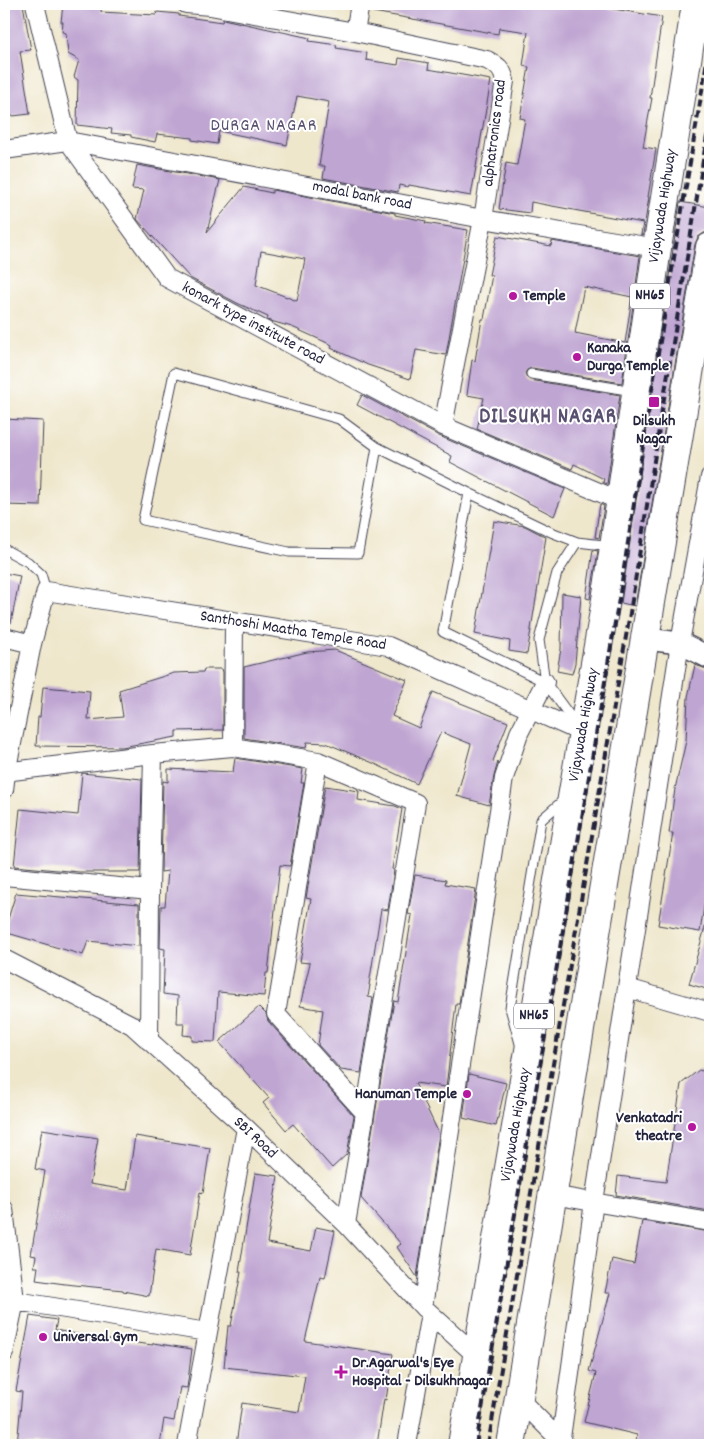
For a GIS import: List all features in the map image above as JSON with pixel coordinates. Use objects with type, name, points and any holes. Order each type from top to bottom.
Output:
[{"type":"highway","name":"Vijaywada Highway","points":[[462,1445],[608,588],[656,248],[696,4]]},
{"type":"highway","points":[[510,1445],[710,247]]},
{"type":"street","name":"konark type institute road","points":[[35,4],[68,141],[166,278],[443,426],[620,501]]},
{"type":"street","name":"alphatronics road","points":[[186,4],[210,5],[355,32],[487,60],[497,65],[503,71],[505,81],[483,219],[443,426]]},
{"type":"street","points":[[355,32],[360,4]]},
{"type":"street","name":"modal bank road","points":[[4,150],[68,141],[483,219],[656,248]]},
{"type":"street","points":[[562,1444],[594,1202],[680,643],[704,551],[710,477]]},
{"type":"street","points":[[4,790],[5,772],[32,644],[46,591]]},
{"type":"street","name":"Santhoshi Maatha Temple Road","points":[[46,591],[388,646],[582,733]]},
{"type":"street","points":[[233,747],[234,621]]},
{"type":"street","points":[[4,637],[32,644]]},
{"type":"street","points":[[646,638],[680,643],[710,658]]},
{"type":"street","points":[[407,1445],[504,778],[519,733],[545,682]]},
{"type":"street","points":[[5,772],[152,754],[233,747],[318,761],[416,803],[366,1113],[346,1224]]},
{"type":"street","points":[[149,1041],[152,754]]},
{"type":"street","points":[[318,761],[276,1014],[366,1113]]},
{"type":"street","points":[[4,876],[150,890]]},
{"type":"street","name":"SBI Road","points":[[4,959],[132,1025],[246,1128],[346,1224],[427,1310],[477,1356]]},
{"type":"street","points":[[627,988],[710,1012]]},
{"type":"street","points":[[186,1445],[246,1128]]},
{"type":"street","points":[[552,1195],[710,1222]]},
{"type":"street","points":[[4,1209],[9,1300],[4,1352]]},
{"type":"street","points":[[9,1300],[207,1332]]},
{"type":"street","points":[[518,1398],[562,1444]]},
{"type":"lane","points":[[377,447],[358,553],[289,552],[143,520],[174,373],[340,419],[377,447],[551,532],[577,542],[613,546]]},
{"type":"lane","points":[[531,374],[636,392]]},
{"type":"lane","points":[[469,493],[443,632],[545,682]]},
{"type":"lane","points":[[577,542],[556,573],[539,640],[545,682],[582,733]]},
{"type":"lane","points":[[4,549],[28,562],[41,574],[46,591]]},
{"type":"building","points":[[4,4],[23,4],[31,50],[20,51],[30,114],[4,117]]},
{"type":"building","points":[[63,4],[102,4],[101,12],[156,15],[157,12],[222,22],[223,19],[310,38],[309,41],[337,45],[336,48],[367,53],[366,60],[398,65],[399,58],[429,63],[428,69],[491,80],[471,196],[409,185],[408,187],[399,185],[398,192],[323,178],[325,166],[319,166],[329,102],[297,96],[287,145],[219,131],[217,144],[192,140],[192,138],[157,134],[155,142],[131,137],[131,135],[111,133],[112,129],[77,125],[78,80],[74,77],[79,60],[68,54],[66,33],[62,32],[63,22],[61,22]]},
{"type":"building","points":[[374,4],[583,4],[662,17],[650,98],[652,98],[643,147],[656,149],[643,235],[641,235],[643,223],[531,202],[530,213],[499,209],[506,163],[517,165],[525,119],[520,118],[529,67],[523,66],[528,32],[499,28],[498,34],[373,12]]},
{"type":"building","points":[[137,165],[220,180],[207,232],[244,187],[272,193],[272,190],[284,192],[395,213],[395,215],[426,221],[425,223],[468,230],[446,355],[416,350],[410,379],[368,365],[331,348],[332,345],[292,327],[267,320],[268,317],[190,278],[137,219],[144,190],[132,189]],"holes":[[[261,251],[305,259],[297,301],[256,285]]]},
{"type":"building","points":[[680,202],[710,207],[710,232],[698,237],[695,244],[635,606],[621,603]]},
{"type":"building","points":[[497,236],[551,246],[552,241],[640,256],[622,383],[532,368],[525,373],[530,380],[620,395],[607,484],[603,482],[604,479],[574,464],[572,469],[477,429],[484,398],[467,395],[472,360],[475,361],[482,319],[484,319],[492,275],[489,275]],"holes":[[[584,287],[632,297],[625,343],[575,333]]]},
{"type":"building","points":[[362,395],[439,436],[565,489],[554,516],[450,462],[452,456],[357,405]]},
{"type":"building","points":[[4,419],[43,421],[40,506],[4,505]]},
{"type":"building","points":[[600,504],[604,506],[599,538],[595,537]]},
{"type":"building","points":[[494,521],[525,526],[546,537],[527,654],[509,651],[510,641],[475,634]]},
{"type":"building","points":[[593,550],[598,551],[590,599],[586,598]]},
{"type":"building","points":[[4,573],[20,576],[11,623],[4,622]]},
{"type":"building","points":[[562,593],[581,596],[575,663],[572,674],[557,671],[561,649]]},
{"type":"building","points":[[335,650],[407,680],[392,716],[419,728],[433,692],[508,722],[493,761],[498,762],[489,805],[457,796],[471,744],[441,732],[417,784],[326,743],[307,742],[306,748],[244,738],[244,667],[307,652]]},
{"type":"building","points":[[695,665],[710,670],[710,867],[700,932],[658,925],[673,833],[669,833],[675,789],[686,741],[688,697]]},
{"type":"building","points":[[204,669],[222,669],[223,672],[223,730],[176,731],[176,737],[122,747],[36,746],[43,687],[90,691],[88,720],[123,717],[119,690],[174,673],[203,672]]},
{"type":"building","points":[[235,758],[303,769],[301,783],[304,783],[290,866],[280,865],[264,996],[218,992],[215,1042],[192,1041],[192,1036],[183,1035],[184,1023],[177,1023],[178,996],[163,994],[165,949],[160,948],[161,906],[165,906],[168,871],[161,872],[163,781],[168,782],[168,769],[233,772]]},
{"type":"building","points":[[82,773],[142,779],[140,872],[79,872],[14,866],[20,809],[78,815]]},
{"type":"building","points":[[325,786],[359,791],[358,800],[395,806],[402,809],[392,869],[394,870],[388,910],[381,909],[369,985],[368,997],[373,998],[361,1073],[341,1070],[318,1045],[323,1010],[300,1006],[310,963],[300,962],[311,899],[306,898]]},
{"type":"building","points":[[415,875],[446,880],[445,884],[476,889],[459,1004],[456,1004],[446,1087],[415,1083],[439,1134],[417,1277],[397,1247],[401,1244],[361,1198],[394,1001],[398,1002],[412,915],[408,914]]},
{"type":"building","points":[[16,893],[139,904],[139,946],[88,941],[83,955],[4,932]]},
{"type":"building","points":[[706,924],[710,924],[710,990],[689,984]]},
{"type":"building","points":[[259,1007],[266,1014],[268,1021],[354,1116],[347,1154],[332,1168],[293,1124],[286,1130],[263,1103],[269,1098],[219,1042]]},
{"type":"building","points":[[699,1070],[710,1073],[710,1211],[616,1195],[618,1176],[666,1182],[681,1084]]},
{"type":"building","points":[[469,1074],[506,1083],[496,1126],[463,1118]]},
{"type":"building","points":[[42,1129],[98,1138],[90,1184],[127,1190],[135,1136],[210,1148],[203,1193],[200,1192],[190,1255],[156,1249],[149,1296],[123,1290],[36,1280],[38,1267],[34,1267],[36,1256],[31,1255],[45,1171],[35,1169]]},
{"type":"building","points":[[255,1173],[278,1176],[267,1243],[311,1251],[316,1227],[335,1231],[325,1278],[320,1277],[305,1341],[393,1354],[377,1445],[236,1445],[242,1403],[299,1412],[305,1376],[224,1367],[228,1326],[231,1326],[241,1272],[239,1272]]},
{"type":"building","points":[[642,1221],[710,1232],[710,1445],[635,1445],[637,1435],[584,1422],[596,1373],[589,1371],[610,1293],[605,1293],[612,1259],[634,1264]]},
{"type":"building","points":[[30,1316],[57,1320],[55,1330],[103,1339],[153,1345],[153,1343],[192,1349],[187,1388],[180,1387],[174,1421],[164,1419],[160,1445],[17,1445],[22,1392],[16,1391]]},
{"type":"railway","points":[[476,1445],[622,581],[710,43]]},
{"type":"railway","points":[[488,1445],[630,613],[710,118]]},
{"type":"place","name":"Temple","points":[[513,296]]},
{"type":"place","name":"Kanaka Durga Temple","points":[[577,357]]},
{"type":"place","name":"Dilsukh Nagar","points":[[654,402]]},
{"type":"place","name":"Hanuman Temple","points":[[467,1094]]},
{"type":"place","name":"Venkatadri theatre","points":[[692,1127]]},
{"type":"place","name":"Universal Gym","points":[[43,1337]]},
{"type":"place","name":"Dr.Agarwal's Eye Hospital - Dilsukhnagar","points":[[341,1372]]},
{"type":"district","name":"DURGA NAGAR","points":[[264,126]]},
{"type":"district","name":"DILSUKH NAGAR","points":[[548,418]]}]
